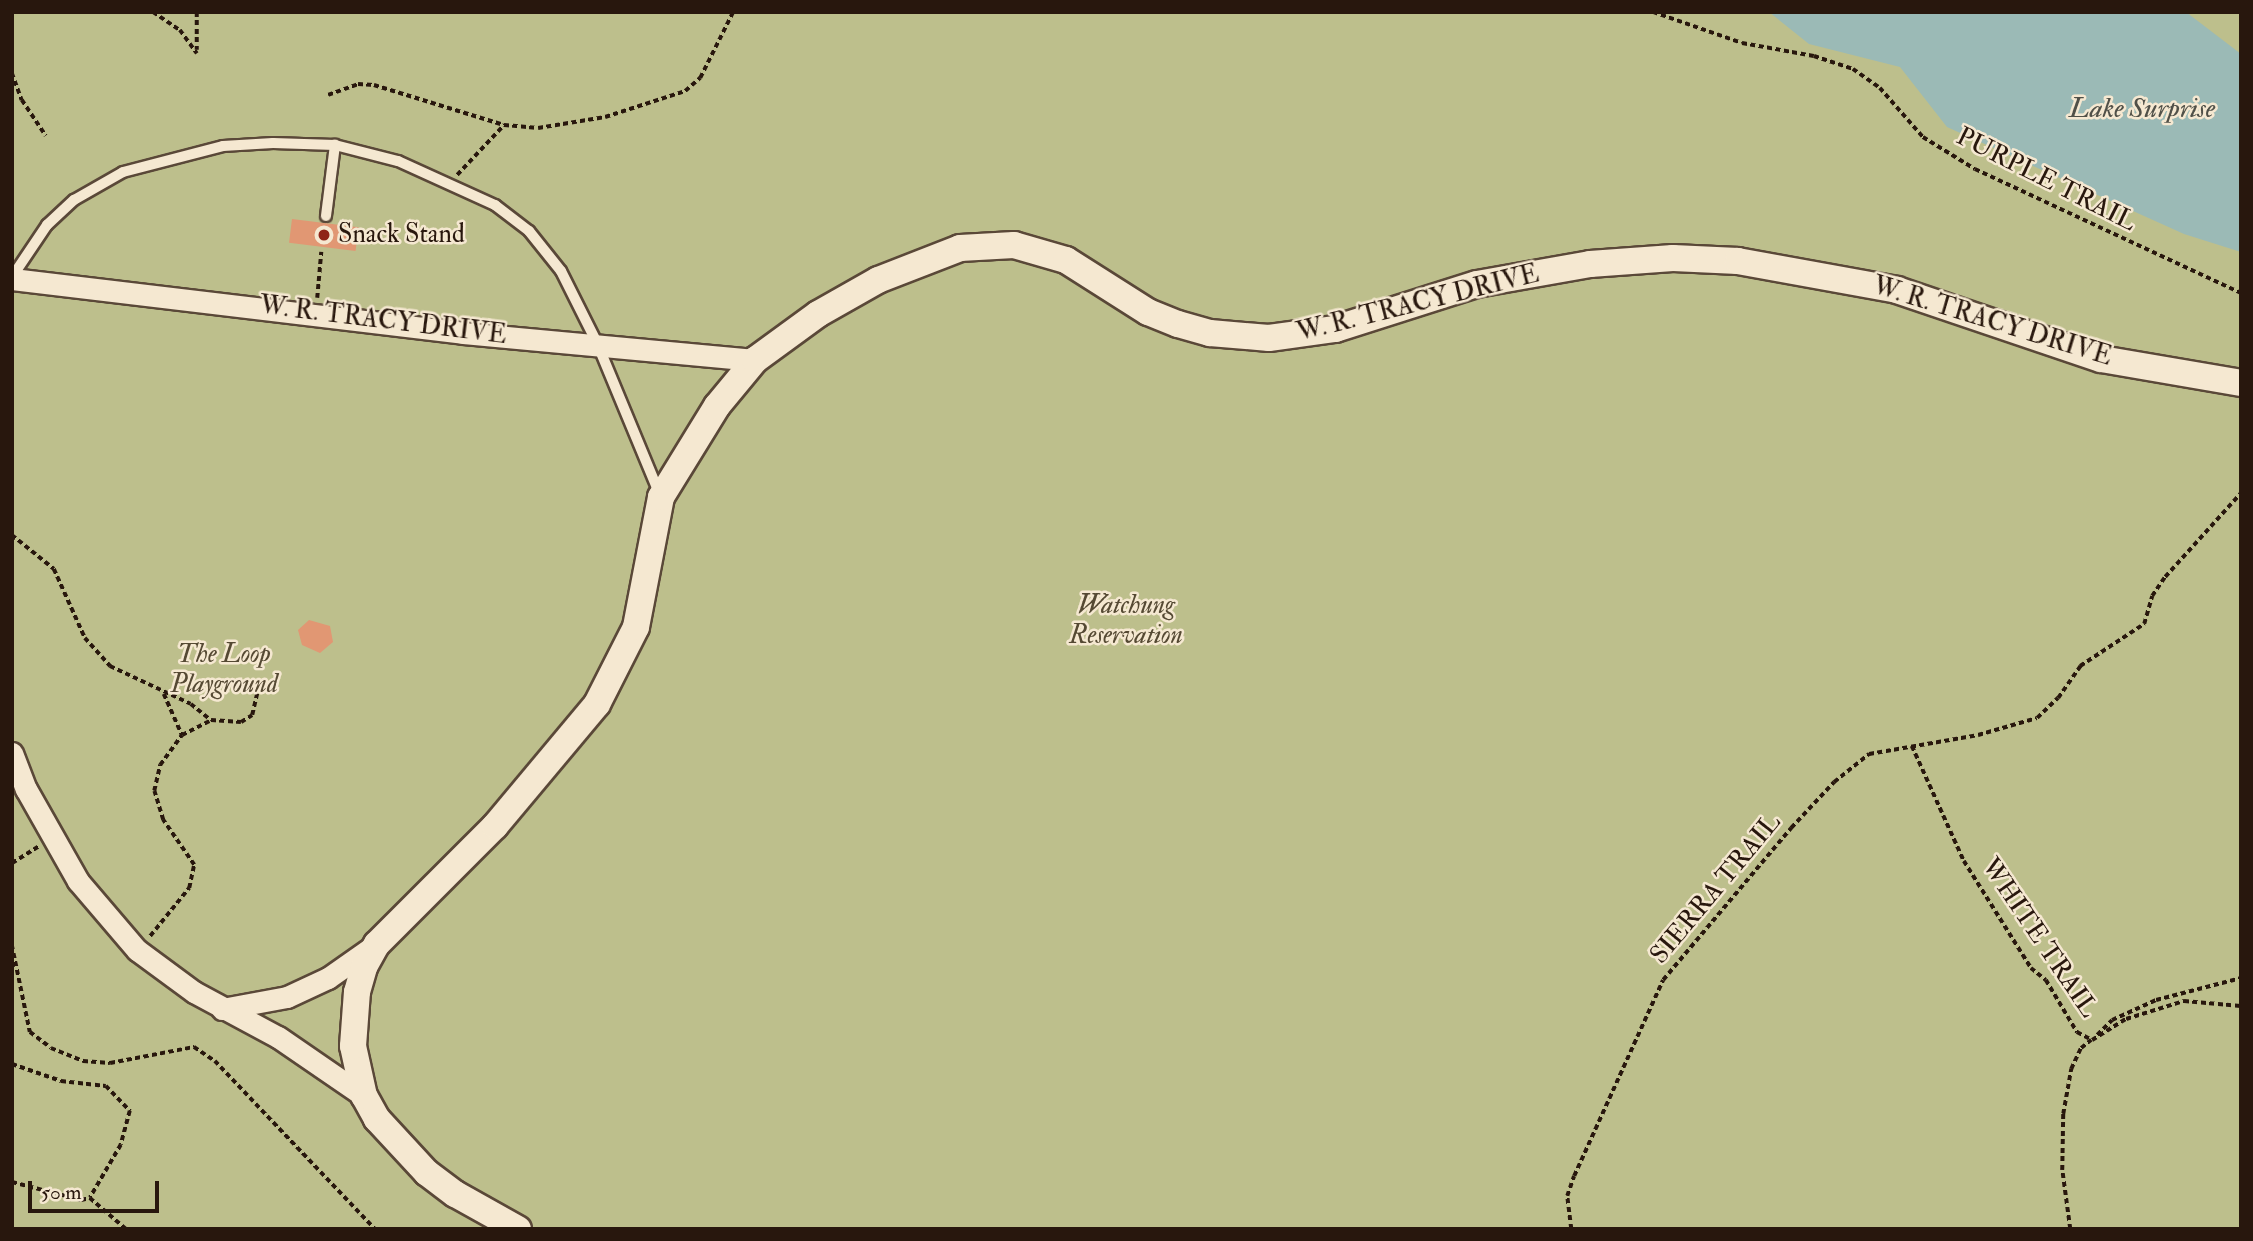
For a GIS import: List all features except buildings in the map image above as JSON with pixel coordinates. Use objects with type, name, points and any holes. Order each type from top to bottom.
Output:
[{"type":"street","name":"W. R. TRACY DRIVE","points":[[222,1009],[266,1003],[308,989],[377,944],[495,826],[597,704],[636,628],[661,497],[717,406],[755,360],[818,314],[878,281],[934,256],[989,244],[1037,249],[1066,260],[1148,312],[1178,324],[1210,333],[1269,338],[1335,329],[1477,284],[1590,264],[1673,258],[1738,261],[1897,290],[2101,359],[2241,383]]},
{"type":"street","name":"W. R. TRACY DRIVE","points":[[12,278],[463,333],[755,360]]},
{"type":"street","name":"W. R. TRACY DRIVE","points":[[12,753],[52,839],[78,881],[137,950],[222,1009],[278,1037],[364,1096],[396,1142],[427,1172],[455,1194],[518,1229]]},
{"type":"street","name":"W. R. TRACY DRIVE","points":[[364,1096],[353,1046],[354,1018],[364,967],[377,944]]},
{"type":"lane","points":[[326,216],[335,145]]},
{"type":"lane","points":[[12,278],[47,225],[74,200],[123,172],[223,146],[335,145],[398,161],[450,182],[495,205],[529,231],[561,271],[597,344],[661,497]]},
{"type":"path","points":[[153,12],[180,30],[197,52],[197,12]]},
{"type":"path","points":[[328,95],[358,83],[374,85],[504,125],[538,128],[572,123],[636,109],[685,91],[700,78],[733,12]]},
{"type":"path","name":"PURPLE TRAIL","points":[[1653,12],[1753,46],[1814,55],[1853,69],[1880,88],[1923,137],[1975,169],[2027,197],[2241,293]]},
{"type":"path","points":[[12,73],[22,100],[46,136]]},
{"type":"path","points":[[450,182],[504,125]]},
{"type":"path","points":[[316,314],[321,252]]},
{"type":"path","name":"SIERRA TRAIL","points":[[1571,1229],[1567,1196],[1574,1176],[1640,1024],[1679,957],[1845,771],[1869,754],[1912,747],[2037,718],[2059,698],[2080,666],[2144,624],[2152,596],[2165,577],[2241,493]]},
{"type":"path","points":[[12,535],[54,569],[76,620],[96,652],[110,666],[164,694],[191,704],[211,720]]},
{"type":"path","points":[[137,950],[189,888],[194,865],[163,820],[154,791],[160,765],[181,735],[211,720],[241,722],[252,715],[259,684]]},
{"type":"path","points":[[164,694],[181,735]]},
{"type":"path","name":"WHITE TRAIL","points":[[1912,747],[1964,862],[2031,968],[2046,980],[2077,1032],[2092,1040],[2126,1019],[2168,1003],[2200,1000],[2241,1006]]},
{"type":"path","points":[[12,863],[52,839]]},
{"type":"path","points":[[12,945],[30,1032],[51,1048],[83,1061],[110,1063],[194,1047],[215,1061],[374,1229]]},
{"type":"path","points":[[2070,1229],[2062,1170],[2063,1114],[2071,1069],[2081,1048],[2112,1020],[2134,1009],[2241,978]]},
{"type":"path","points":[[12,1064],[61,1081],[106,1086],[130,1111],[121,1145],[90,1198],[80,1200],[12,1182]]},
{"type":"path","points":[[90,1198],[126,1229]]},
{"type":"green space","name":"Watchung Reservation","points":[[12,12],[2241,12],[2241,1229],[12,1229]]},
{"type":"water","name":"Lake Surprise","points":[[1769,12],[2186,12],[2241,54],[2241,252],[2184,234],[1947,127],[1900,67],[1809,44]]},
{"type":"place","name":"Snack Stand","points":[[324,235]]},
{"type":"park label","name":"The Loop Playground","points":[[224,670]]}]
